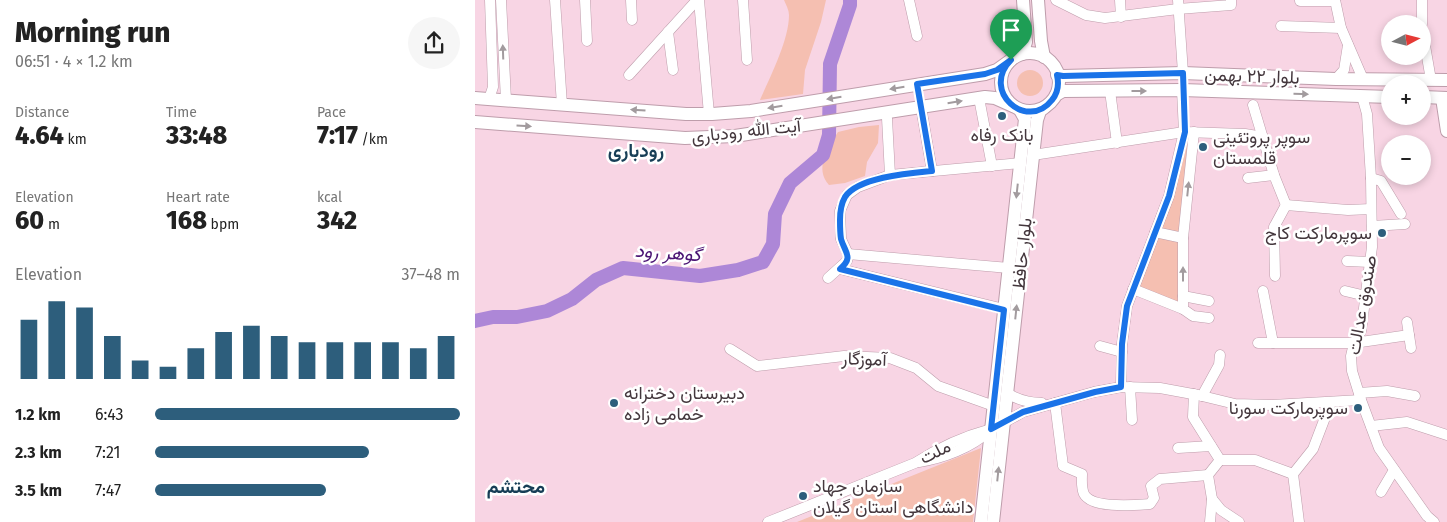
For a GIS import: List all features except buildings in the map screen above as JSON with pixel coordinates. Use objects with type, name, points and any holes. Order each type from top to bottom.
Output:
[{"type":"main road","points":[[1016,57],[1032,53],[1044,57],[1052,64],[1057,75],[1058,85],[1056,95],[1044,108],[1032,111],[1016,108],[1003,95],[1001,82],[1003,70],[1016,57],[1026,42],[1023,0]]},
{"type":"main road","points":[[1038,0],[1044,57]]},
{"type":"main road","name":"آیت الله رودباری","points":[[475,98],[709,114],[745,112],[985,74],[997,70],[1016,57]]},
{"type":"main road","points":[[1182,90],[1183,73]]},
{"type":"main road","name":"بلوار ۲۲ بهمن","points":[[1057,75],[1183,73],[1381,79]]},
{"type":"main road","points":[[1362,96],[1363,79]]},
{"type":"main road","name":"بلوار ۲۲ بهمن","points":[[1431,80],[1447,80]]},
{"type":"main road","points":[[917,84],[921,107]]},
{"type":"main road","name":"بلوار ۲۲ بهمن","points":[[1056,95],[1063,91],[1182,90],[1381,96]]},
{"type":"main road","points":[[1431,97],[1445,98],[1447,131]]},
{"type":"main road","name":"آیت الله رودباری","points":[[475,122],[694,138],[734,136],[979,98],[992,98],[1016,108]]},
{"type":"main road","name":"بلوار حافظ","points":[[981,522],[1025,118],[1016,108]]},
{"type":"main road","name":"بلوار حافظ","points":[[993,522],[1037,120],[1040,111],[1044,108]]},
{"type":"main road","points":[[991,429],[1003,423]]},
{"type":"street","points":[[489,99],[493,86],[490,0]]},
{"type":"street","points":[[501,0],[505,100]]},
{"type":"street","points":[[555,0],[562,105]]},
{"type":"street","points":[[585,0],[587,40]]},
{"type":"street","points":[[631,0],[632,20]]},
{"type":"street","points":[[629,75],[698,0]]},
{"type":"street","points":[[698,0],[709,114]]},
{"type":"street","points":[[743,0],[747,60]]},
{"type":"street","points":[[909,0],[917,36]]},
{"type":"street","points":[[1056,0],[1086,15],[1105,18],[1121,17],[1178,4],[1231,2]]},
{"type":"street","points":[[1120,0],[1121,17]]},
{"type":"street","points":[[1300,1],[1335,0],[1341,28],[1363,79]]},
{"type":"street","points":[[1422,0],[1422,15]]},
{"type":"street","points":[[1178,4],[1183,73]]},
{"type":"street","points":[[1281,26],[1341,28]]},
{"type":"street","points":[[668,32],[673,70]]},
{"type":"street","points":[[1336,79],[1345,70],[1348,41]]},
{"type":"street","points":[[493,86],[500,90],[505,87]]},
{"type":"street","points":[[505,87],[527,102]]},
{"type":"street","points":[[1182,90],[1189,132],[1183,238],[1183,309]]},
{"type":"street","points":[[1110,91],[1117,143]]},
{"type":"street","name":"صندوق عدالت","points":[[1362,96],[1367,114],[1372,226],[1366,296],[1361,331],[1354,343],[1351,356],[1352,371],[1379,448],[1427,516],[1434,522]]},
{"type":"street","points":[[979,98],[992,166]]},
{"type":"street","points":[[1367,114],[1368,109],[1381,99]]},
{"type":"street","points":[[1253,105],[1274,175],[1286,205],[1274,228],[1275,276]]},
{"type":"street","points":[[921,107],[932,171]]},
{"type":"street","points":[[887,118],[890,175]]},
{"type":"street","points":[[1132,420],[1122,352],[1127,306],[1169,196],[1189,132]]},
{"type":"street","points":[[1033,155],[1189,132],[1245,134],[1263,137]]},
{"type":"street","points":[[828,278],[846,264],[848,254],[841,239],[841,211],[844,198],[858,187],[890,175],[1021,163]]},
{"type":"street","points":[[1248,178],[1274,175]]},
{"type":"street","points":[[1371,178],[1381,181],[1403,219],[1372,226]]},
{"type":"street","points":[[1286,205],[1348,210],[1371,209]]},
{"type":"street","points":[[1155,232],[1183,238]]},
{"type":"street","points":[[848,254],[1009,268]]},
{"type":"street","points":[[1347,261],[1370,262]]},
{"type":"street","points":[[840,269],[1004,310]]},
{"type":"street","points":[[1133,289],[1183,309],[1193,316],[1209,318]]},
{"type":"street","points":[[1263,291],[1273,343]]},
{"type":"street","points":[[1345,291],[1366,296]]},
{"type":"street","points":[[1183,296],[1209,301]]},
{"type":"street","points":[[1407,322],[1411,348]]},
{"type":"street","points":[[1258,343],[1354,343],[1409,335]]},
{"type":"street","points":[[1100,346],[1122,352]]},
{"type":"street","name":"آموزگار","points":[[730,349],[757,366],[844,356],[890,358],[916,368],[938,386],[994,406]]},
{"type":"street","points":[[1220,355],[1219,364],[1196,394],[1193,416],[1220,460]]},
{"type":"street","points":[[1003,423],[1023,412],[1126,387],[1160,388],[1196,394],[1235,404],[1272,405],[1331,402],[1387,391],[1415,396]]},
{"type":"street","points":[[1007,393],[1016,399],[1031,403],[1053,404]]},
{"type":"street","points":[[1299,522],[1293,474],[1313,448],[1331,402]]},
{"type":"street","points":[[1053,404],[1063,466],[1082,474],[1081,485],[1090,501],[1127,505],[1150,504],[1154,498],[1151,486],[1160,479],[1208,475],[1220,460]]},
{"type":"street","points":[[1371,426],[1407,422],[1447,435]]},
{"type":"street","name":"ملت","points":[[768,522],[915,463],[931,453],[975,433],[991,429]]},
{"type":"street","points":[[1178,448],[1211,446]]},
{"type":"street","points":[[1220,460],[1255,460],[1293,474]]},
{"type":"street","points":[[1381,492],[1394,470]]},
{"type":"street","points":[[1208,475],[1212,499],[1210,522]]},
{"type":"street","points":[[1212,499],[1221,510],[1239,522]]},
{"type":"shaded area","points":[[784,0],[826,0],[821,22],[805,70],[803,94],[760,100],[786,36],[789,15]]},
{"type":"shaded area","points":[[1030,70],[1039,74],[1043,83],[1039,92],[1030,96],[1021,92],[1017,83],[1021,74]]},
{"type":"shaded area","points":[[879,125],[878,143],[867,162],[865,176],[845,183],[829,185],[823,172],[824,158],[838,132]]},
{"type":"shaded area","points":[[1186,143],[1188,144],[1181,307],[1137,287]]},
{"type":"shaded area","points":[[981,448],[973,522],[797,522]]},
{"type":"waterway","name":"گوهر رود","points":[[475,321],[493,317],[517,317],[547,311],[572,299],[596,280],[623,268],[700,276],[738,270],[763,262],[773,244],[775,214],[790,183],[823,155],[829,135],[830,64],[850,0]]},
{"type":"place","name":"بانک رفاه","points":[[1002,116]]},
{"type":"place","name":"سوپر پروتئینی قلمستان","points":[[1203,147]]},
{"type":"place","name":"سوپرمارکت کاج","points":[[1382,233]]},
{"type":"place","name":"دبیرستان دخترانه خمامی زاده","points":[[614,403]]},
{"type":"place","name":"سوپرمارکت سورنا","points":[[1358,408]]},
{"type":"place","name":"سازمان جهاد دانشگاهی استان گیلان","points":[[803,496]]},
{"type":"district","name":"رودباری","points":[[636,150]]},
{"type":"district","name":"محتشم","points":[[516,486]]},
{"type":"route","points":[[1011,60],[1001,75],[1002,92],[1011,105],[1020,110],[1027,111],[1039,110],[1052,101],[1058,90],[1059,82],[1057,75],[1183,73],[1182,90],[1185,132],[1169,196],[1127,306],[1122,344],[1121,387],[1095,392],[1023,412],[991,429],[1004,310],[840,269],[846,264],[848,254],[841,239],[840,225],[844,198],[858,187],[890,175],[932,171],[917,84],[985,74],[997,70],[1011,60]]}]
